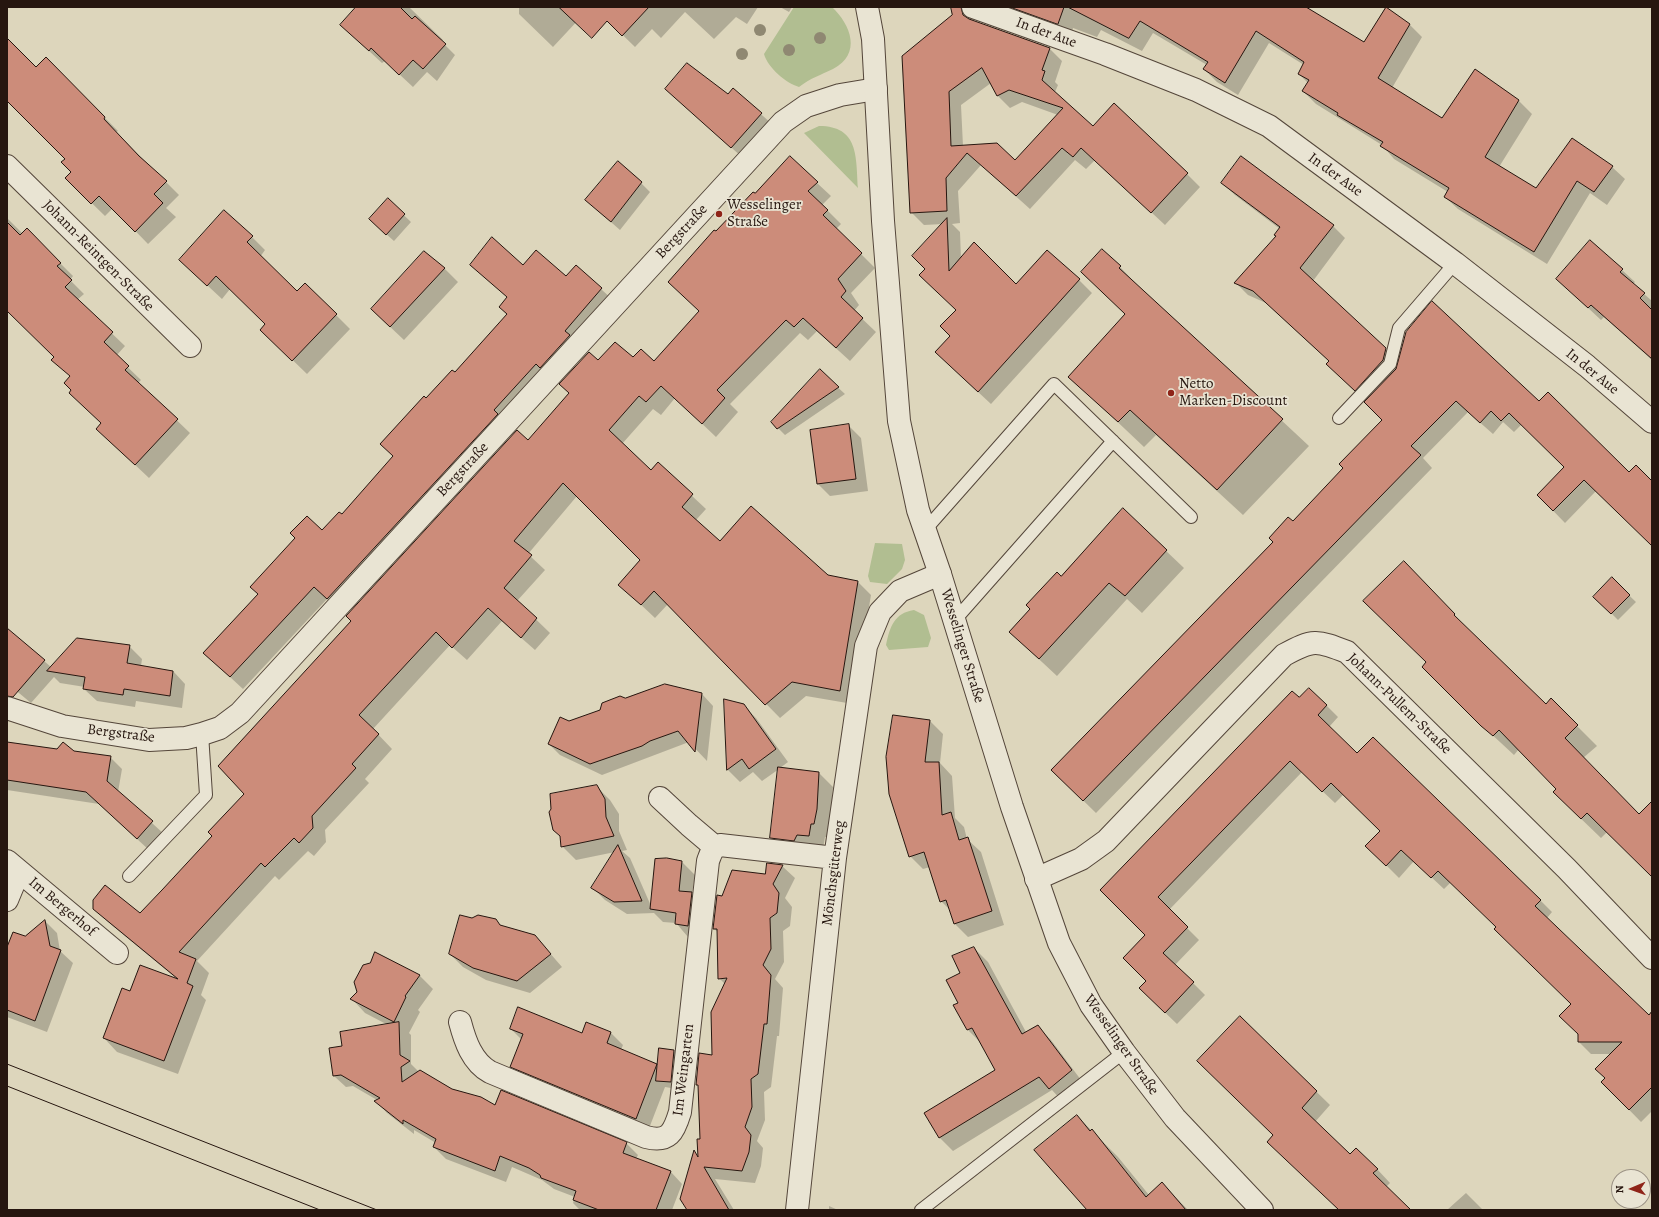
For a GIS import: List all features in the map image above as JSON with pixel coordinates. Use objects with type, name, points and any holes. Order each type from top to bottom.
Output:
[{"type":"street","name":"Wesselinger Straße","points":[[868,7],[872,26],[883,221],[899,421],[909,474],[925,530],[1012,807],[1059,943],[1091,1005],[1124,1052],[1175,1118],[1262,1210]]},
{"type":"street","name":"In der Aue","points":[[973,7],[1105,54],[1196,90],[1269,126],[1455,263],[1587,366],[1652,422]]},
{"type":"street","name":"Bergstraße","points":[[7,708],[62,726],[149,740],[186,738],[202,734],[220,728],[240,714],[783,122],[806,106],[840,95],[876,89]]},
{"type":"street","name":"Johann-Reintgen-Straße","points":[[7,166],[190,346]]},
{"type":"street","name":"Mönchsgüterweg","points":[[797,1210],[835,858],[866,646],[880,612],[900,591],[940,574]]},
{"type":"street","name":"Johann-Pullem-Straße","points":[[1036,879],[1081,859],[1106,840],[1284,654],[1305,644],[1322,642],[1347,652],[1567,869],[1652,958]]},
{"type":"street","points":[[660,798],[715,847],[720,845],[835,858]]},
{"type":"street","name":"Im Weingarten","points":[[460,1022],[465,1039],[476,1060],[483,1068],[490,1072],[646,1137],[655,1139],[664,1138],[671,1134],[676,1125],[680,1112],[708,861],[715,847]]},
{"type":"street","points":[[7,900],[13,866]]},
{"type":"street","name":"Im Bergerhof","points":[[13,866],[117,953]]},
{"type":"lane","points":[[1339,418],[1390,364],[1399,328],[1455,263]]},
{"type":"lane","points":[[925,530],[1054,384],[1191,517]]},
{"type":"lane","points":[[954,621],[1113,441]]},
{"type":"lane","points":[[129,876],[206,795],[202,734]]},
{"type":"lane","points":[[921,1210],[1124,1052]]},
{"type":"green space","points":[[794,7],[832,7],[844,22],[850,39],[848,56],[842,63],[799,87],[789,82],[773,70],[764,54]]},
{"type":"green space","points":[[819,126],[832,127],[842,131],[848,137],[853,145],[857,165],[858,188],[804,133]]},
{"type":"green space","points":[[875,543],[902,544],[905,560],[902,569],[887,584],[870,582],[868,576]]},
{"type":"green space","points":[[914,610],[924,615],[931,638],[928,647],[889,650],[886,645],[889,632],[894,622],[902,614]]},
{"type":"building","points":[[356,7],[400,7],[412,19],[415,16],[446,44],[423,69],[413,60],[399,75],[371,48],[369,51],[340,25]]},
{"type":"building","points":[[559,7],[649,7],[622,36],[607,21],[592,38]]},
{"type":"building","points":[[951,7],[961,7],[963,15],[969,19],[1050,48],[1042,70],[1045,71],[1042,80],[1093,126],[1114,103],[1188,173],[1151,213],[1081,148],[1073,157],[1062,148],[1016,196],[967,153],[946,178],[947,211],[910,213],[902,56],[952,15]],"holes":[[[982,68],[997,96],[1009,90],[1063,108],[1015,160],[997,143],[951,146],[949,92]]]},
{"type":"building","points":[[1010,7],[1064,7],[1058,24]]},
{"type":"building","points":[[1068,7],[1306,7],[1364,42],[1386,7],[1410,24],[1378,78],[1442,118],[1475,69],[1519,100],[1485,157],[1536,188],[1572,138],[1613,166],[1594,192],[1577,181],[1534,252],[1444,197],[1449,188],[1380,146],[1383,142],[1337,115],[1338,113],[1302,91],[1309,80],[1298,74],[1304,62],[1256,31],[1225,83],[1203,69],[1208,62],[1140,21],[1129,38]]},
{"type":"building","points":[[7,38],[36,67],[46,57],[105,117],[104,119],[139,156],[167,181],[154,194],[163,203],[135,232],[99,196],[91,204],[65,178],[71,172],[61,162],[65,159],[7,101]]},
{"type":"building","points":[[687,63],[728,94],[733,88],[762,113],[731,148],[665,89]]},
{"type":"building","points":[[790,156],[818,182],[808,191],[828,210],[823,215],[862,253],[838,279],[846,291],[841,297],[863,318],[836,348],[803,318],[794,327],[786,320],[717,390],[725,398],[702,424],[661,386],[646,402],[639,396],[609,430],[651,470],[658,462],[693,494],[682,507],[720,541],[751,506],[828,575],[858,581],[840,691],[792,682],[765,705],[654,591],[641,605],[618,585],[640,560],[563,483],[514,541],[532,555],[504,588],[537,618],[521,638],[488,608],[452,648],[436,632],[359,715],[379,734],[352,764],[356,768],[312,816],[313,828],[299,843],[294,838],[265,867],[261,863],[179,952],[196,959],[187,983],[193,986],[164,1061],[103,1038],[122,988],[130,991],[140,965],[178,979],[93,909],[93,900],[105,885],[140,913],[162,890],[212,836],[208,832],[244,794],[218,766],[351,621],[346,616],[517,430],[528,440],[569,393],[559,384],[589,352],[598,360],[615,342],[633,357],[641,349],[654,361],[699,311],[668,282],[714,230],[716,231]]},
{"type":"building","points":[[1241,156],[1334,225],[1300,268],[1386,348],[1383,360],[1355,391],[1326,364],[1329,361],[1253,291],[1234,283],[1276,236],[1274,235],[1280,227],[1221,183]]},
{"type":"building","points":[[618,161],[642,182],[611,222],[585,200]]},
{"type":"building","points":[[388,198],[405,214],[386,235],[369,219]]},
{"type":"building","points":[[224,210],[253,236],[247,242],[297,291],[305,283],[337,314],[292,361],[260,330],[265,324],[216,276],[207,286],[179,260]]},
{"type":"building","points":[[947,218],[949,271],[974,242],[1016,284],[1047,250],[1080,279],[978,392],[935,352],[950,336],[940,326],[956,310],[919,275],[925,269],[912,256]]},
{"type":"building","points":[[7,222],[20,235],[27,228],[61,263],[57,266],[72,280],[65,287],[113,332],[104,342],[129,366],[125,370],[178,419],[135,465],[96,429],[101,423],[69,393],[71,390],[64,383],[70,376],[51,360],[54,357],[7,311]]},
{"type":"building","points":[[492,237],[523,265],[536,250],[566,276],[576,265],[602,288],[565,331],[570,335],[540,368],[536,364],[494,410],[498,414],[327,599],[314,587],[230,677],[203,653],[258,594],[250,587],[295,538],[290,533],[307,516],[322,530],[339,512],[342,514],[393,456],[380,444],[424,396],[426,398],[452,370],[455,372],[507,314],[499,307],[507,297],[470,265]]},
{"type":"building","points":[[1590,240],[1623,269],[1620,272],[1645,293],[1640,298],[1652,310],[1652,359],[1591,305],[1588,308],[1556,279]]},
{"type":"building","name":"Netto Marken-Discount","points":[[1102,249],[1121,266],[1119,268],[1283,419],[1217,490],[1130,410],[1118,422],[1068,377],[1125,314],[1081,272]]},
{"type":"building","points":[[424,251],[445,268],[390,327],[371,309]]},
{"type":"building","points":[[1432,301],[1539,401],[1548,392],[1629,472],[1636,465],[1652,481],[1652,546],[1584,480],[1553,511],[1537,495],[1564,467],[1509,413],[1501,421],[1491,411],[1480,423],[1456,401],[1411,446],[1421,455],[1083,801],[1051,770],[1273,542],[1269,538],[1288,517],[1293,521],[1343,468],[1339,464],[1382,420],[1364,402],[1396,369],[1406,332]]},
{"type":"building","points":[[820,369],[839,387],[777,429],[771,422]]},
{"type":"building","points":[[849,424],[856,479],[817,484],[810,430]]},
{"type":"building","points":[[1123,508],[1167,550],[1125,596],[1109,583],[1039,659],[1009,632],[1030,609],[1026,605],[1057,572],[1061,576]]},
{"type":"building","points":[[1404,561],[1455,614],[1454,615],[1546,704],[1551,698],[1578,725],[1565,738],[1639,814],[1652,801],[1652,877],[1587,813],[1581,819],[1553,792],[1556,789],[1499,730],[1493,736],[1481,726],[1422,667],[1426,662],[1363,601]]},
{"type":"building","points":[[1612,577],[1630,595],[1611,614],[1593,597]]},
{"type":"building","points":[[7,628],[45,660],[13,697],[7,696]]},
{"type":"building","points":[[77,638],[130,645],[127,663],[173,671],[170,696],[124,689],[123,695],[83,689],[85,677],[47,671]]},
{"type":"building","points":[[665,684],[702,693],[695,752],[678,731],[650,741],[642,746],[590,764],[548,744],[560,717],[569,721],[600,710],[602,703],[620,696],[625,698]]},
{"type":"building","points":[[1309,688],[1327,705],[1318,715],[1357,753],[1373,737],[1541,900],[1535,906],[1649,1015],[1652,1011],[1652,1087],[1629,1110],[1601,1082],[1605,1078],[1595,1069],[1622,1042],[1578,1042],[1578,1034],[1559,1016],[1571,1004],[1494,929],[1496,927],[1438,871],[1431,878],[1401,850],[1386,866],[1365,846],[1380,831],[1331,783],[1322,792],[1290,761],[1158,897],[1188,927],[1163,953],[1194,982],[1165,1013],[1139,988],[1146,981],[1123,958],[1145,935],[1100,890],[1292,691],[1299,697]]},
{"type":"building","points":[[724,699],[744,704],[776,749],[749,769],[742,759],[727,770]]},
{"type":"building","points":[[893,715],[930,720],[925,762],[939,762],[942,815],[951,812],[959,840],[968,837],[992,911],[954,924],[946,900],[940,902],[924,852],[909,857],[889,794],[886,757]]},
{"type":"building","points":[[7,742],[57,749],[63,742],[74,751],[111,756],[107,781],[153,821],[137,839],[86,792],[7,780]]},
{"type":"building","points":[[778,767],[819,772],[817,809],[814,824],[811,824],[809,836],[797,835],[794,841],[770,838]]},
{"type":"building","points":[[597,785],[605,799],[606,817],[614,836],[561,847],[560,836],[553,830],[549,812],[551,809],[550,794]]},
{"type":"building","points":[[618,845],[642,901],[614,902],[591,888]]},
{"type":"building","points":[[667,858],[682,861],[679,891],[692,892],[688,926],[675,924],[676,913],[650,909],[655,859]]},
{"type":"building","points":[[767,863],[783,865],[773,884],[779,893],[777,913],[770,918],[771,949],[763,965],[771,975],[767,1024],[764,1024],[758,1074],[751,1079],[752,1107],[745,1127],[751,1135],[749,1152],[742,1171],[704,1167],[729,1210],[687,1210],[680,1199],[694,1150],[698,1157],[697,1139],[700,1139],[698,1085],[696,1085],[699,1053],[712,1055],[711,1012],[727,978],[718,979],[717,929],[713,929],[717,895],[722,896],[732,870],[765,874]]},
{"type":"building","points":[[460,915],[472,918],[478,915],[496,919],[500,925],[535,935],[551,954],[517,981],[473,968],[449,954]]},
{"type":"building","points":[[45,920],[50,946],[61,950],[35,1021],[7,1010],[7,947],[13,932],[25,936]]},
{"type":"building","points":[[974,947],[1022,1034],[1038,1025],[1072,1070],[1049,1089],[1039,1077],[939,1138],[924,1113],[995,1070],[972,1028],[967,1030],[953,1005],[958,1003],[946,980],[960,973],[952,956]]},
{"type":"building","points":[[375,952],[420,975],[405,996],[406,997],[394,1022],[350,999],[357,992],[354,982],[363,965],[370,963]]},
{"type":"building","points":[[518,1007],[582,1033],[586,1022],[611,1032],[607,1043],[657,1064],[636,1119],[510,1067],[523,1034],[510,1029]]},
{"type":"building","points":[[1240,1016],[1317,1091],[1302,1108],[1350,1154],[1356,1148],[1378,1169],[1373,1173],[1411,1210],[1339,1210],[1267,1142],[1273,1135],[1197,1061]]},
{"type":"building","points":[[399,1022],[400,1055],[410,1061],[401,1067],[402,1082],[420,1070],[452,1089],[481,1097],[495,1105],[501,1090],[627,1142],[623,1153],[671,1171],[656,1210],[599,1210],[573,1200],[576,1191],[541,1178],[540,1175],[529,1168],[500,1156],[495,1171],[433,1147],[436,1139],[403,1120],[403,1124],[374,1101],[380,1098],[341,1075],[333,1076],[329,1048],[342,1046],[340,1032]]},
{"type":"building","points":[[659,1048],[674,1050],[671,1082],[656,1081]]},
{"type":"building","points":[[1077,1115],[1090,1131],[1092,1129],[1146,1197],[1162,1182],[1186,1210],[1087,1210],[1034,1150]]},
{"type":"tram line","points":[[7,1064],[377,1210]]},
{"type":"tram line","points":[[7,1086],[320,1210]]},
{"type":"place","name":"Wesselinger Straße","points":[[719,214]]},
{"type":"place","name":"Netto Marken-Discount","points":[[1171,393]]}]
